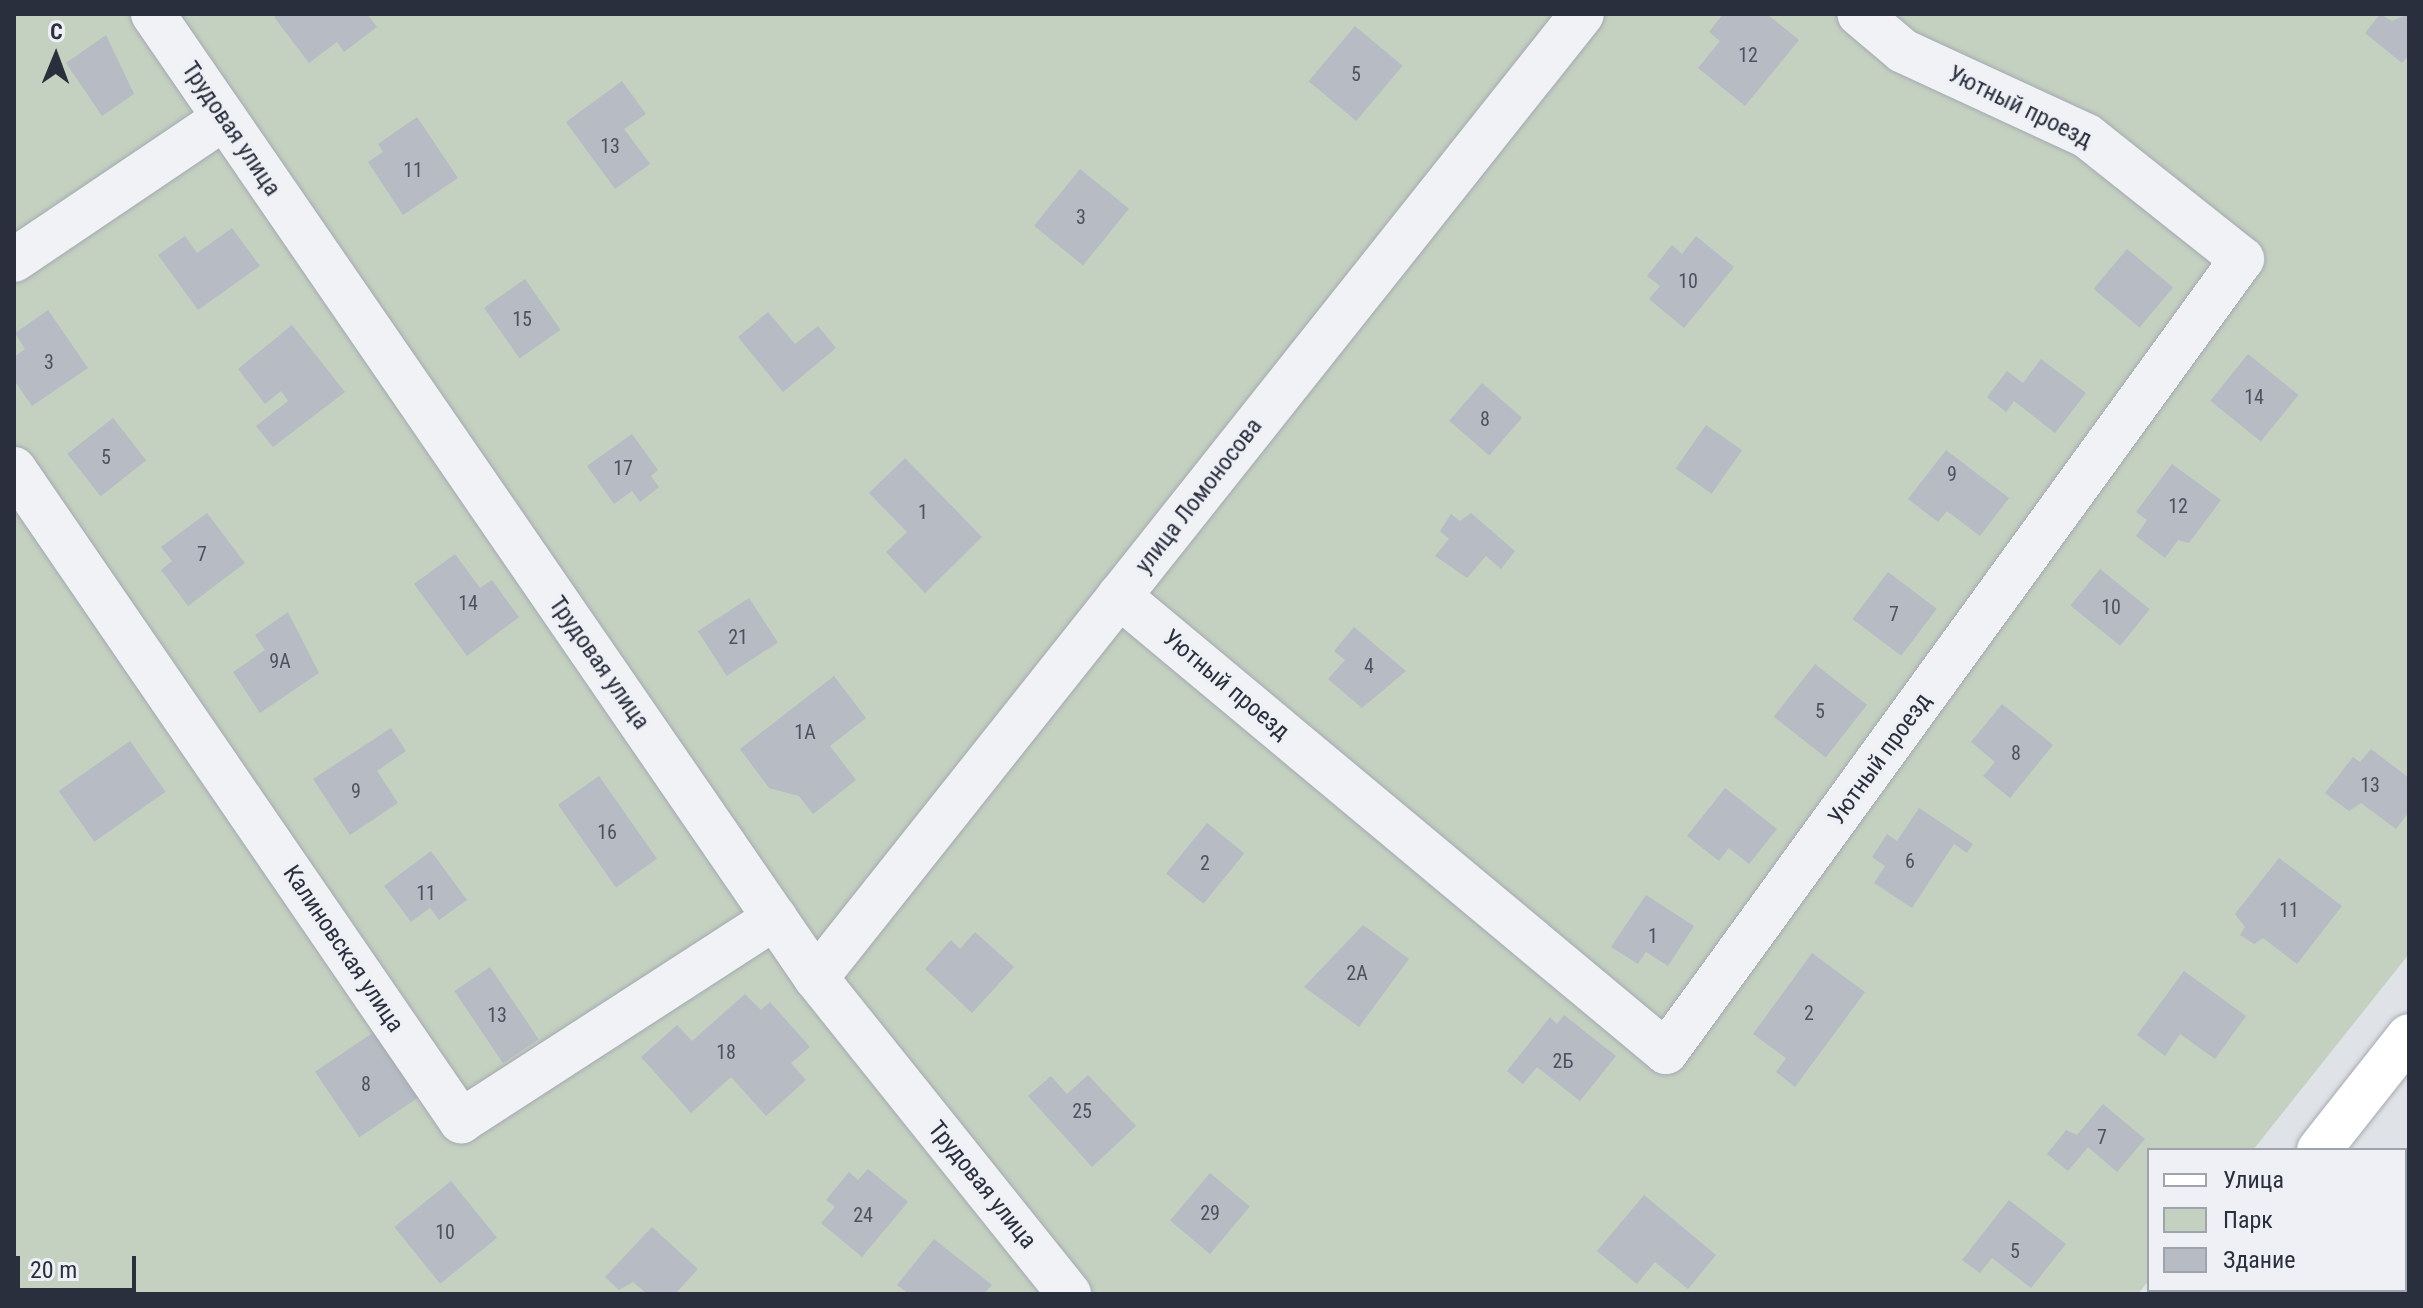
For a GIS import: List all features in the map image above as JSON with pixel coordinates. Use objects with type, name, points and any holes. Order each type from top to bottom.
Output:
[{"type":"main road","points":[[2321,1148],[2409,1036]]},
{"type":"street","name":"Трудовая улица","points":[[153,14],[816,978],[1068,1293]]},
{"type":"street","name":"улица Ломоносова","points":[[816,978],[1582,14]]},
{"type":"street","name":"Уютный проезд","points":[[1119,596],[1666,1052],[2242,259],[2087,136],[1903,51],[1859,14]]},
{"type":"street","points":[[14,260],[223,119]]},
{"type":"street","name":"Калиновская улица","points":[[14,469],[461,1121],[775,918]]},
{"type":"green space","points":[[14,14],[2409,14],[2409,954],[2255,1148],[2147,1148],[2147,1283],[2138,1294],[14,1294]]},
{"type":"green space","points":[[2409,1171],[2409,1294],[2306,1294],[2407,1292]]},
{"type":"building","points":[[279,14],[367,14],[377,27],[344,52],[337,42],[309,63],[274,17]]},
{"type":"building","points":[[1723,14],[1767,14],[1799,40],[1745,106],[1698,68],[1720,41],[1709,32]]},
{"type":"building","points":[[2380,14],[2392,21],[2409,14],[2409,55],[2402,63],[2365,33]]},
{"type":"building","points":[[1355,26],[1402,66],[1356,121],[1309,81]]},
{"type":"building","points":[[106,35],[134,94],[102,116],[66,63]]},
{"type":"building","points":[[622,81],[646,114],[624,129],[650,164],[615,189],[566,122]]},
{"type":"building","points":[[417,117],[458,178],[403,215],[368,162],[383,152],[378,144]]},
{"type":"building","points":[[1080,169],[1129,209],[1083,265],[1034,226]]},
{"type":"building","points":[[232,228],[260,266],[198,310],[158,255],[185,236],[197,253]]},
{"type":"building","points":[[1696,236],[1734,267],[1684,328],[1649,299],[1660,286],[1647,276],[1672,245],[1682,254]]},
{"type":"building","points":[[2127,249],[2173,288],[2140,327],[2094,289]]},
{"type":"building","points":[[525,279],[561,330],[520,358],[484,308]]},
{"type":"building","points":[[48,310],[88,368],[32,406],[14,380],[14,357],[25,349],[15,333]]},
{"type":"building","points":[[768,312],[795,344],[818,326],[836,348],[783,392],[738,337]]},
{"type":"building","points":[[292,325],[345,392],[273,447],[256,426],[288,401],[281,391],[265,404],[238,369]]},
{"type":"building","points":[[2248,354],[2299,395],[2261,442],[2210,401]]},
{"type":"building","points":[[2041,359],[2086,393],[2055,433],[2014,401],[2006,412],[1987,397],[2007,371],[2023,383]]},
{"type":"building","points":[[1482,383],[1522,418],[1489,456],[1449,421]]},
{"type":"building","points":[[113,418],[146,461],[101,496],[67,454]]},
{"type":"building","points":[[1706,425],[1742,450],[1712,494],[1676,468]]},
{"type":"building","points":[[632,434],[658,470],[651,476],[659,487],[640,502],[632,491],[614,504],[587,466]]},
{"type":"building","points":[[1946,450],[2009,498],[1980,536],[1947,511],[1938,522],[1908,499]]},
{"type":"building","points":[[905,458],[982,537],[925,593],[886,552],[907,532],[869,493]]},
{"type":"building","points":[[2172,464],[2221,500],[2189,543],[2178,540],[2165,558],[2136,536],[2147,520],[2136,512]]},
{"type":"building","points":[[207,513],[245,563],[188,606],[161,570],[172,561],[161,547]]},
{"type":"building","points":[[1471,513],[1515,551],[1501,569],[1486,556],[1467,578],[1435,556],[1449,539],[1440,531],[1451,514],[1460,521]]},
{"type":"building","points":[[455,554],[480,588],[492,580],[519,617],[467,656],[414,584]]},
{"type":"building","points":[[2100,569],[2150,609],[2120,646],[2070,606]]},
{"type":"building","points":[[1888,572],[1937,609],[1901,656],[1852,619]]},
{"type":"building","points":[[749,598],[778,642],[727,676],[698,631]]},
{"type":"building","points":[[288,612],[319,673],[260,713],[233,672],[265,650],[255,635]]},
{"type":"building","points":[[1354,627],[1406,671],[1362,708],[1328,679],[1345,660],[1334,651]]},
{"type":"building","points":[[1815,664],[1867,705],[1826,757],[1774,717]]},
{"type":"building","points":[[834,676],[866,718],[830,746],[856,780],[813,814],[799,796],[769,788],[740,749]]},
{"type":"building","points":[[2002,704],[2053,745],[2010,798],[1983,776],[1995,762],[1971,742]]},
{"type":"building","points":[[391,728],[406,751],[377,771],[398,803],[350,835],[313,779]]},
{"type":"building","points":[[130,741],[166,792],[94,842],[59,791]]},
{"type":"building","points":[[2371,749],[2409,778],[2409,812],[2396,829],[2361,803],[2349,811],[2325,793],[2353,757],[2360,762]]},
{"type":"building","points":[[599,776],[657,859],[616,887],[558,805]]},
{"type":"building","points":[[1725,788],[1777,829],[1749,864],[1729,848],[1719,861],[1687,836]]},
{"type":"building","points":[[1919,808],[1973,844],[1967,853],[1954,844],[1912,908],[1874,883],[1885,866],[1872,857],[1887,834],[1897,841]]},
{"type":"building","points":[[1207,823],[1244,853],[1203,904],[1166,874]]},
{"type":"building","points":[[431,851],[467,900],[439,920],[430,908],[411,922],[384,886]]},
{"type":"building","points":[[2279,858],[2342,906],[2297,964],[2263,938],[2254,944],[2240,935],[2245,927],[2235,914]]},
{"type":"building","points":[[1646,895],[1694,926],[1668,966],[1646,952],[1638,964],[1611,947]]},
{"type":"building","points":[[1363,925],[1409,959],[1359,1027],[1304,987]]},
{"type":"building","points":[[975,932],[1014,967],[972,1013],[925,969],[951,940],[960,949]]},
{"type":"building","points":[[1812,953],[1865,992],[1795,1087],[1776,1072],[1786,1058],[1753,1034]]},
{"type":"building","points":[[490,967],[539,1039],[503,1063],[454,991]]},
{"type":"building","points":[[2184,971],[2246,1016],[2215,1059],[2180,1034],[2165,1056],[2137,1035]]},
{"type":"building","points":[[745,994],[761,1010],[770,1002],[810,1047],[791,1063],[806,1080],[766,1116],[731,1077],[691,1113],[641,1057],[677,1025],[692,1041]]},
{"type":"building","points":[[1564,1015],[1616,1056],[1580,1101],[1537,1067],[1523,1084],[1507,1071],[1550,1017],[1557,1024]]},
{"type":"building","points":[[374,1032],[418,1097],[359,1137],[315,1072]]},
{"type":"building","points":[[1088,1075],[1136,1126],[1092,1167],[1028,1096],[1051,1076],[1067,1094]]},
{"type":"building","points":[[2103,1104],[2145,1139],[2117,1172],[2088,1147],[2068,1171],[2047,1154],[2066,1130],[2077,1135]]},
{"type":"building","points":[[868,1169],[908,1202],[862,1257],[821,1223],[835,1207],[826,1200],[849,1172],[858,1180]]},
{"type":"building","points":[[1210,1173],[1250,1206],[1210,1254],[1170,1220]]},
{"type":"building","points":[[451,1181],[497,1238],[440,1284],[394,1227]]},
{"type":"building","points":[[1644,1195],[1716,1255],[1688,1289],[1655,1262],[1637,1284],[1597,1251]]},
{"type":"building","points":[[2009,1200],[2066,1244],[2031,1288],[1992,1258],[1980,1273],[1962,1260]]},
{"type":"building","points":[[652,1227],[698,1269],[675,1294],[647,1294],[633,1282],[619,1290],[605,1277]]},
{"type":"building","points":[[934,1239],[992,1285],[984,1294],[909,1294],[897,1285]]}]
